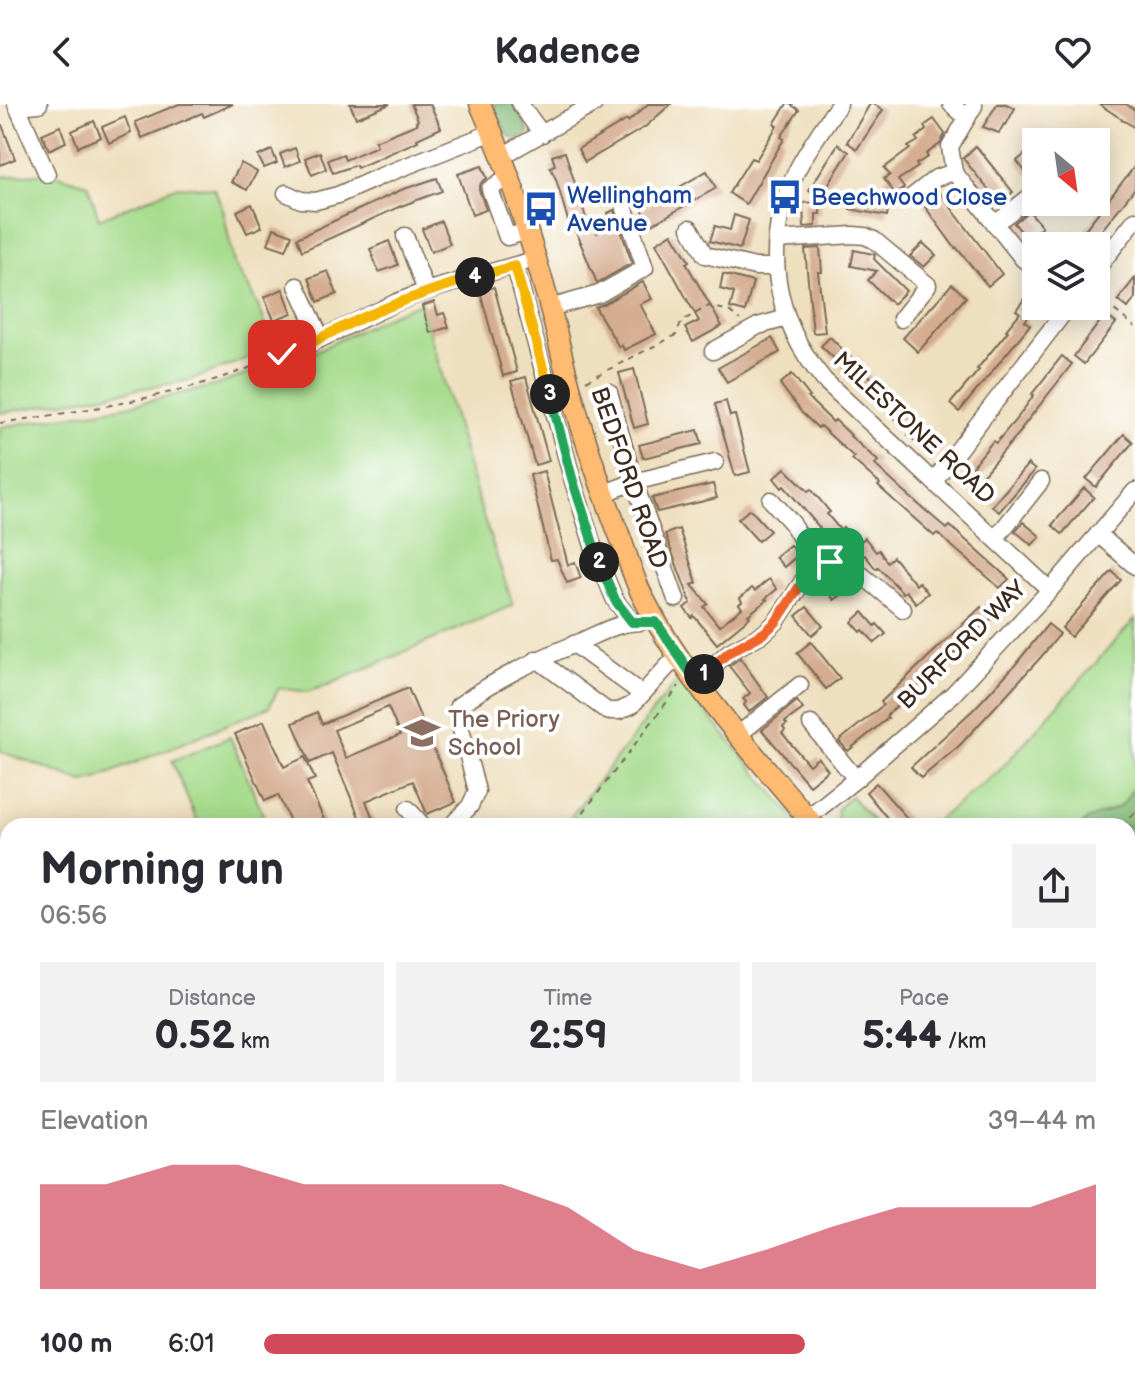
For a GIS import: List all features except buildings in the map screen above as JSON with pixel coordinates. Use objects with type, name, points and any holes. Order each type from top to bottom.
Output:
[{"type":"main road","name":"BEDFORD ROAD","points":[[480,104],[528,231],[569,386],[602,494],[639,589],[656,622],[689,672],[807,818]]},
{"type":"street","points":[[39,104],[16,105],[47,174]]},
{"type":"street","points":[[520,104],[542,134]]},
{"type":"street","points":[[502,156],[594,104]]},
{"type":"street","name":"MILESTONE ROAD","points":[[839,104],[797,171],[785,197],[777,240],[776,267],[787,318],[801,349],[824,380],[1050,590]]},
{"type":"street","points":[[951,104],[970,112],[950,147],[954,172],[1022,258]]},
{"type":"street","points":[[286,193],[301,200],[316,201],[338,195],[493,132]]},
{"type":"street","points":[[913,196],[936,178],[954,172]]},
{"type":"street","points":[[995,224],[1022,203]]},
{"type":"street","points":[[550,308],[599,294],[645,268],[625,209]]},
{"type":"street","points":[[1110,252],[1135,220]]},
{"type":"street","points":[[690,228],[705,255],[755,267],[776,267]]},
{"type":"street","points":[[777,240],[853,235],[874,240],[928,285],[901,319]]},
{"type":"street","points":[[405,236],[426,291]]},
{"type":"street","points":[[297,286],[315,342],[397,302],[536,258]]},
{"type":"street","name":"BEDFORD ROAD","points":[[515,266],[595,552],[615,600],[632,622]]},
{"type":"street","points":[[713,351],[758,326],[787,318]]},
{"type":"street","points":[[934,481],[1058,320]]},
{"type":"street","points":[[609,392],[634,482],[676,599]]},
{"type":"street","points":[[602,494],[634,482],[715,462]]},
{"type":"street","points":[[996,538],[1041,481]]},
{"type":"street","name":"BURFORD WAY","points":[[814,818],[953,694],[1050,590],[1135,491]]},
{"type":"street","points":[[771,500],[792,523],[815,563]]},
{"type":"street","points":[[1098,534],[1135,566]]},
{"type":"street","points":[[815,563],[838,562],[851,566],[903,609]]},
{"type":"street","points":[[537,659],[607,711],[619,711],[632,705],[669,665],[689,672],[764,633],[776,622],[815,563]]},
{"type":"street","points":[[615,600],[639,589]]},
{"type":"street","points":[[459,818],[470,806],[477,791],[457,714],[458,706],[505,675],[537,659],[615,626],[656,622]]},
{"type":"street","points":[[574,644],[642,694]]},
{"type":"street","points":[[738,735],[800,685]]},
{"type":"street","points":[[811,724],[856,779]]},
{"type":"street","points":[[408,809],[416,818]]},
{"type":"path","points":[[578,383],[676,335],[682,321],[709,306],[729,311],[743,323]]},
{"type":"path","points":[[1110,306],[1135,327]]},
{"type":"path","points":[[0,423],[117,405],[188,389],[315,342]]},
{"type":"path","points":[[579,818],[689,672]]},
{"type":"green space","points":[[492,104],[516,104],[529,133],[514,139],[506,133]]},
{"type":"green space","points":[[51,173],[88,184],[99,219],[178,186],[214,188],[223,209],[234,264],[263,317],[272,345],[191,380],[0,413],[0,177]]},
{"type":"green space","points":[[421,303],[483,516],[513,605],[328,685],[307,692],[279,688],[269,707],[96,779],[83,782],[0,751],[0,427],[127,406],[214,386],[289,355],[308,355]]},
{"type":"green space","points":[[1135,619],[1135,786],[1121,806],[1092,818],[940,818],[999,771]]},
{"type":"green space","points":[[675,683],[688,691],[794,818],[570,818]]},
{"type":"green space","points":[[230,737],[265,818],[196,818],[172,761]]},
{"type":"green space","points":[[1135,786],[1135,818],[1092,818],[1121,806]]},
{"type":"green space","points":[[851,796],[870,818],[838,818],[837,809]]},
{"type":"place","name":"Beechwood Close","points":[[785,197]]},
{"type":"place","name":"Wellingham Avenue","points":[[541,209]]},
{"type":"place","name":"The Priory School","points":[[422,733]]},
{"type":"route","points":[[282,354],[426,291],[515,266],[595,552],[615,600],[632,622],[656,622],[696,681],[729,652],[764,633],[776,622],[815,563],[830,562]]}]
